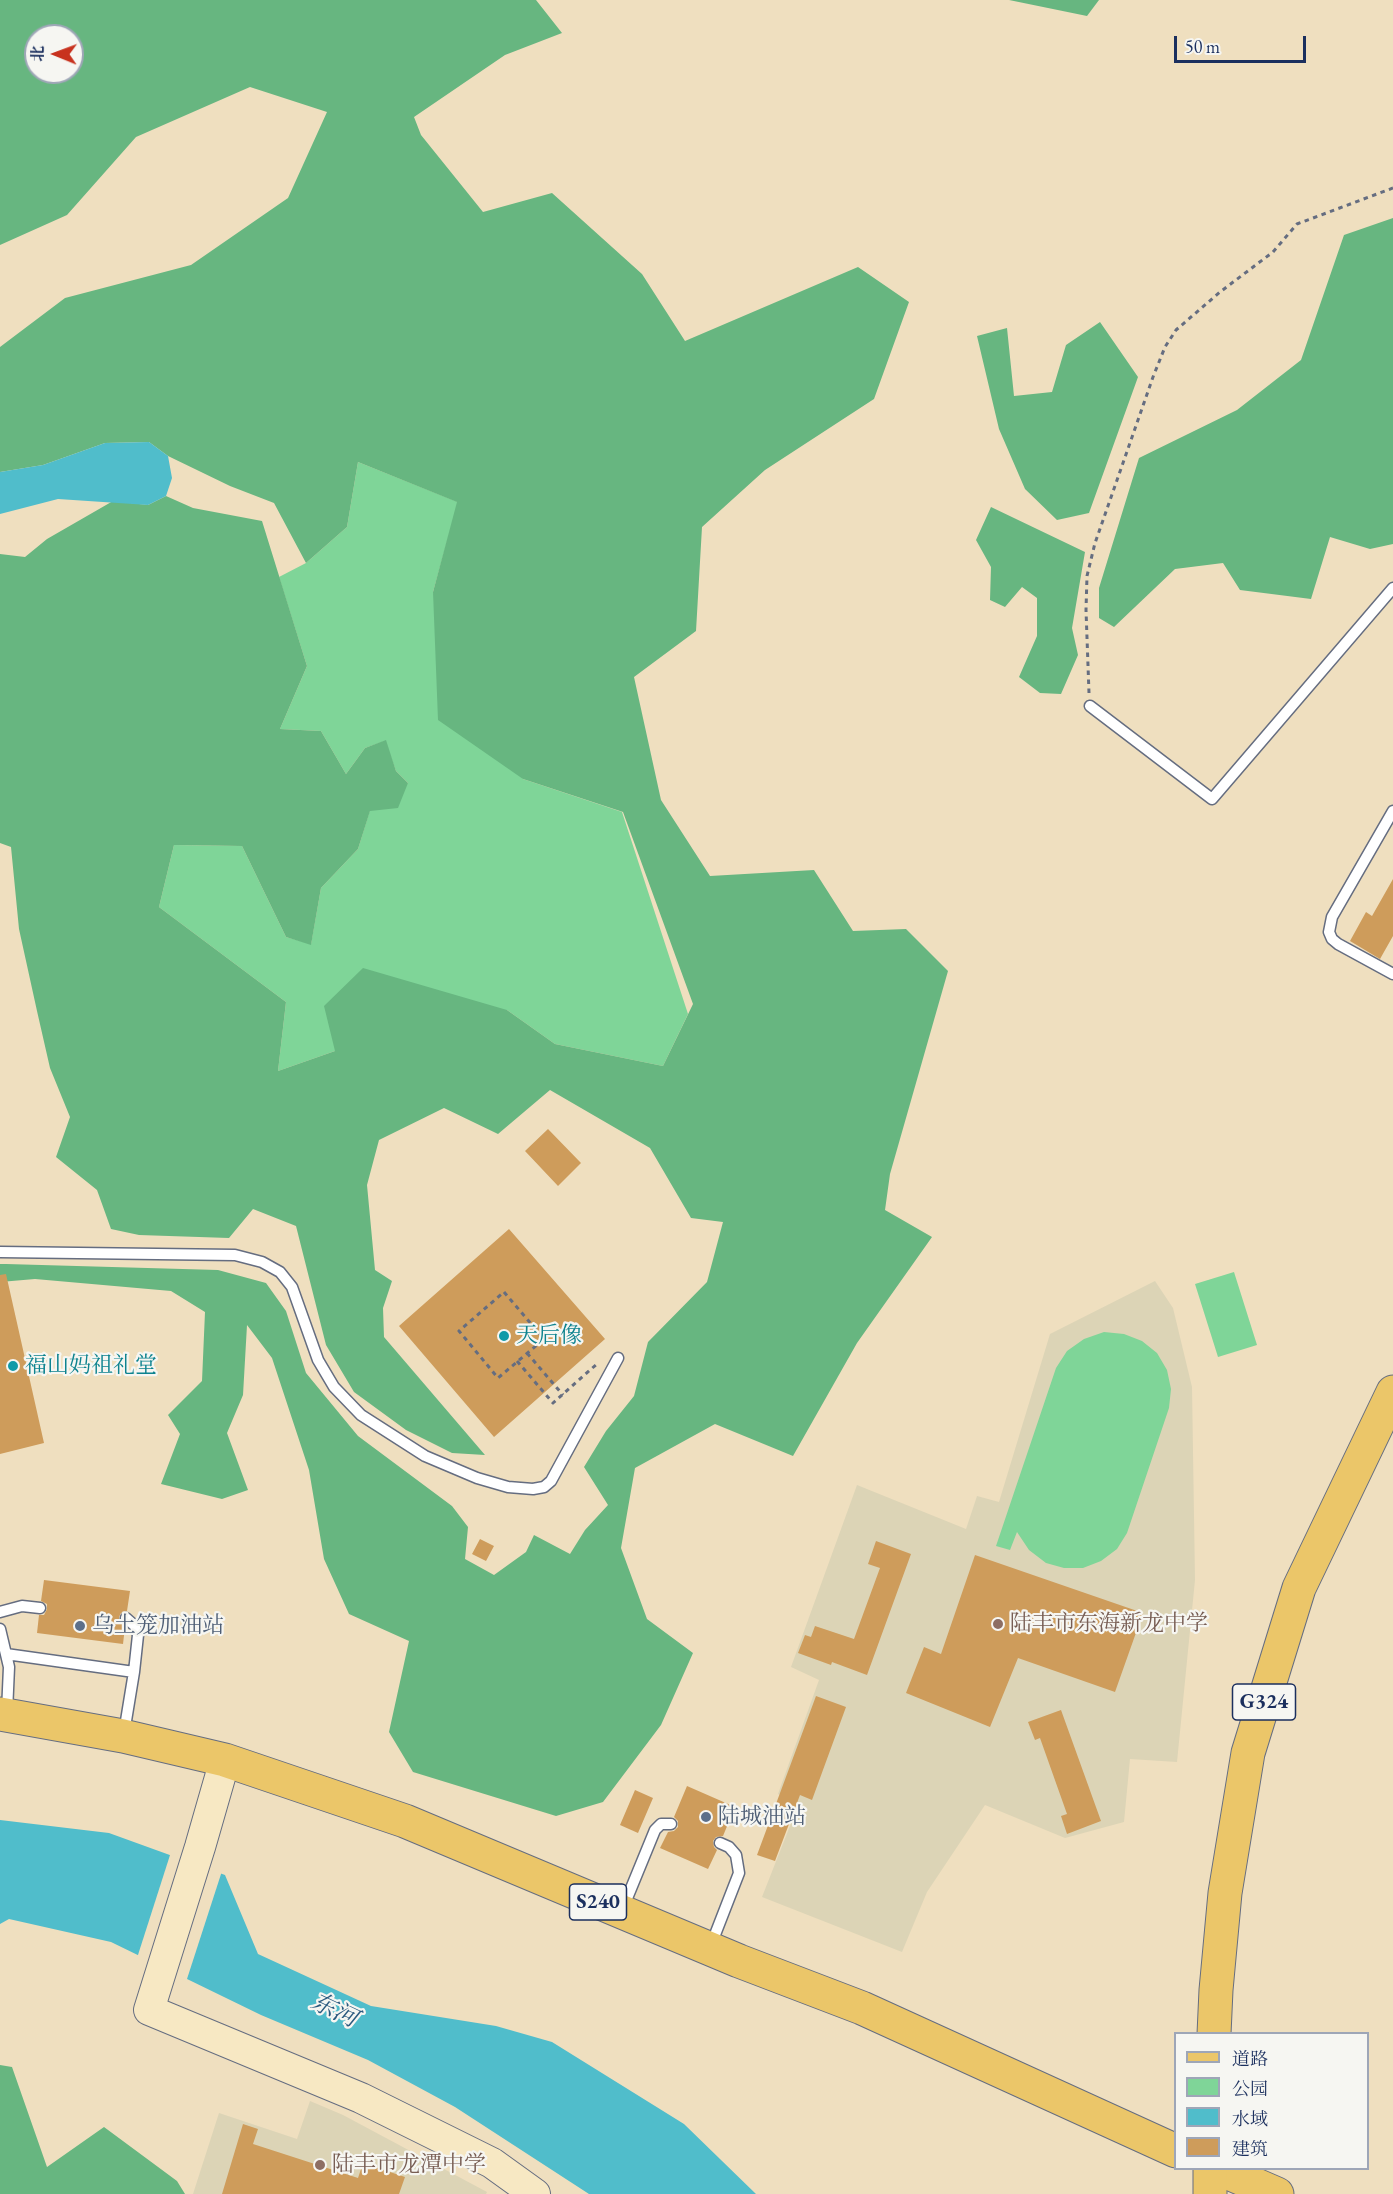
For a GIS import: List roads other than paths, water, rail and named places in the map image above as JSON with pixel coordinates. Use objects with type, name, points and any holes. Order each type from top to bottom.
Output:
[{"type":"main road","name":"G324","points":[[1214,2032],[1225,1893],[1248,1753],[1299,1588],[1393,1392]]},
{"type":"main road","name":"S240","points":[[3,1715],[123,1736],[225,1760],[405,1821],[710,1949],[862,2008],[1174,2150]]},
{"type":"main road","points":[[1210,2170],[1210,2194]]},
{"type":"main road","points":[[1219,2170],[1278,2194]]},
{"type":"street","points":[[225,1760],[149,2010],[361,2098],[492,2163],[535,2194]]},
{"type":"lane","points":[[1090,706],[1212,799],[1393,588]]},
{"type":"lane","points":[[1393,812],[1332,918],[1329,932],[1338,944],[1393,974]]},
{"type":"lane","points":[[0,1252],[235,1255],[262,1262],[280,1272],[292,1287],[318,1360],[334,1387],[361,1415],[425,1456],[477,1478],[508,1487],[533,1489],[544,1487],[551,1481],[616,1361]]},
{"type":"lane","points":[[0,1612],[22,1606],[40,1608]]},
{"type":"lane","points":[[123,1736],[138,1635],[135,1626],[126,1618]]},
{"type":"lane","points":[[0,1629],[9,1667],[3,1715]]},
{"type":"lane","points":[[6,1653],[134,1672]]},
{"type":"lane","points":[[622,1911],[655,1830],[661,1824],[671,1824]]},
{"type":"lane","points":[[710,1949],[739,1873],[736,1855],[729,1847],[720,1843]]},
{"type":"water","points":[[149,442],[168,456],[172,478],[166,496],[148,505],[58,499],[0,514],[0,472],[43,465],[105,443]]},
{"type":"water","name":"东河","points":[[0,1820],[109,1833],[225,1875],[258,1954],[371,2006],[496,2026],[552,2042],[684,2124],[756,2194],[589,2194],[455,2107],[368,2060],[261,2015],[111,1942],[9,1919],[0,1924]]},
{"type":"place","name":"天后像","points":[[504,1336]]},
{"type":"place","name":"福山妈祖礼堂","points":[[13,1366]]},
{"type":"place","name":"陆丰市东海新龙中学","points":[[998,1624]]},
{"type":"place","name":"乌土笼加油站","points":[[80,1626]]},
{"type":"place","name":"陆城油站","points":[[706,1817]]},
{"type":"place","name":"陆丰市龙潭中学","points":[[320,2165]]}]
